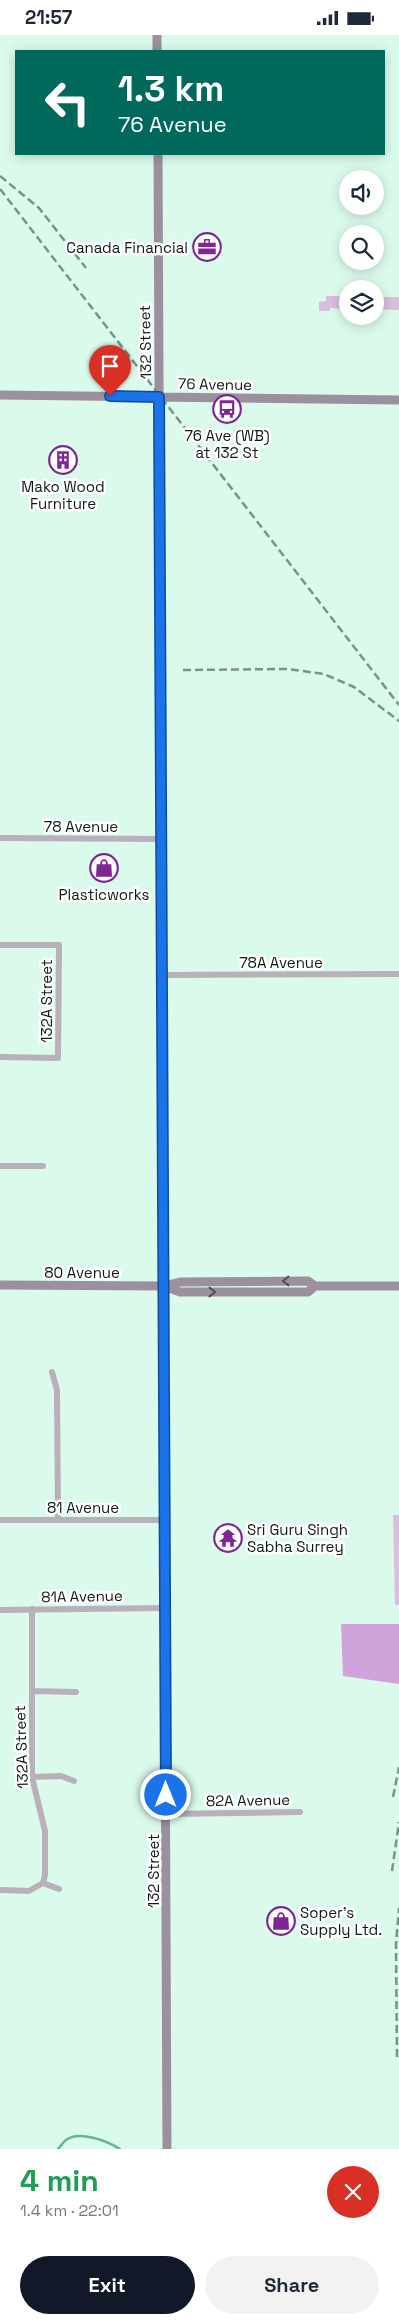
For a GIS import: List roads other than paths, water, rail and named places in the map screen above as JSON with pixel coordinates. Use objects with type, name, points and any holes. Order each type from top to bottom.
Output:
[{"type":"main road","points":[[157,35],[158,50]]},
{"type":"main road","name":"132 Street","points":[[158,155],[168,2149]]},
{"type":"main road","name":"76 Avenue","points":[[0,395],[399,400]]},
{"type":"main road","name":"80 Avenue","points":[[0,1285],[164,1286],[180,1292],[308,1292],[315,1286],[399,1286]]},
{"type":"street","name":"78 Avenue","points":[[0,838],[162,839]]},
{"type":"street","name":"132A Street","points":[[0,945],[59,945],[58,1058],[0,1057]]},
{"type":"street","name":"78A Avenue","points":[[162,975],[399,974]]},
{"type":"street","points":[[0,1167],[43,1167]]},
{"type":"street","points":[[52,1372],[58,1390],[58,1519]]},
{"type":"street","name":"81 Avenue","points":[[0,1519],[165,1521]]},
{"type":"street","name":"81A Avenue","points":[[0,1610],[165,1608]]},
{"type":"street","name":"132A Street","points":[[32,1609],[32,1777],[45,1831],[45,1875],[42,1883]]},
{"type":"street","points":[[32,1691],[76,1691]]},
{"type":"street","points":[[32,1777],[60,1776],[74,1781]]},
{"type":"street","name":"82A Avenue","points":[[166,1814],[300,1812]]},
{"type":"street","points":[[0,1890],[29,1891],[42,1883],[59,1889]]},
{"type":"waterway","points":[[58,2149],[66,2140],[78,2136],[101,2140],[120,2149]]},
{"type":"railway","points":[[0,176],[39,208],[86,268]]},
{"type":"railway","points":[[0,189],[399,705]]},
{"type":"railway","points":[[183,670],[288,669],[324,674],[354,687],[399,721]]},
{"type":"railway","points":[[393,1797],[399,1767]]},
{"type":"railway","points":[[392,1871],[399,1822]]},
{"type":"railway","points":[[397,2057],[396,1944],[399,1908]]},
{"type":"place","name":"Canada Financial","points":[[207,247]]},
{"type":"place","name":"76 Ave (WB) at 132 St","points":[[227,409]]},
{"type":"place","name":"Mako Wood Furniture","points":[[63,460]]},
{"type":"place","name":"Plasticworks","points":[[104,868]]},
{"type":"place","name":"Sri Guru Singh Sabha Surrey","points":[[228,1538]]},
{"type":"place","name":"Soper's Supply Ltd.","points":[[281,1921]]}]
